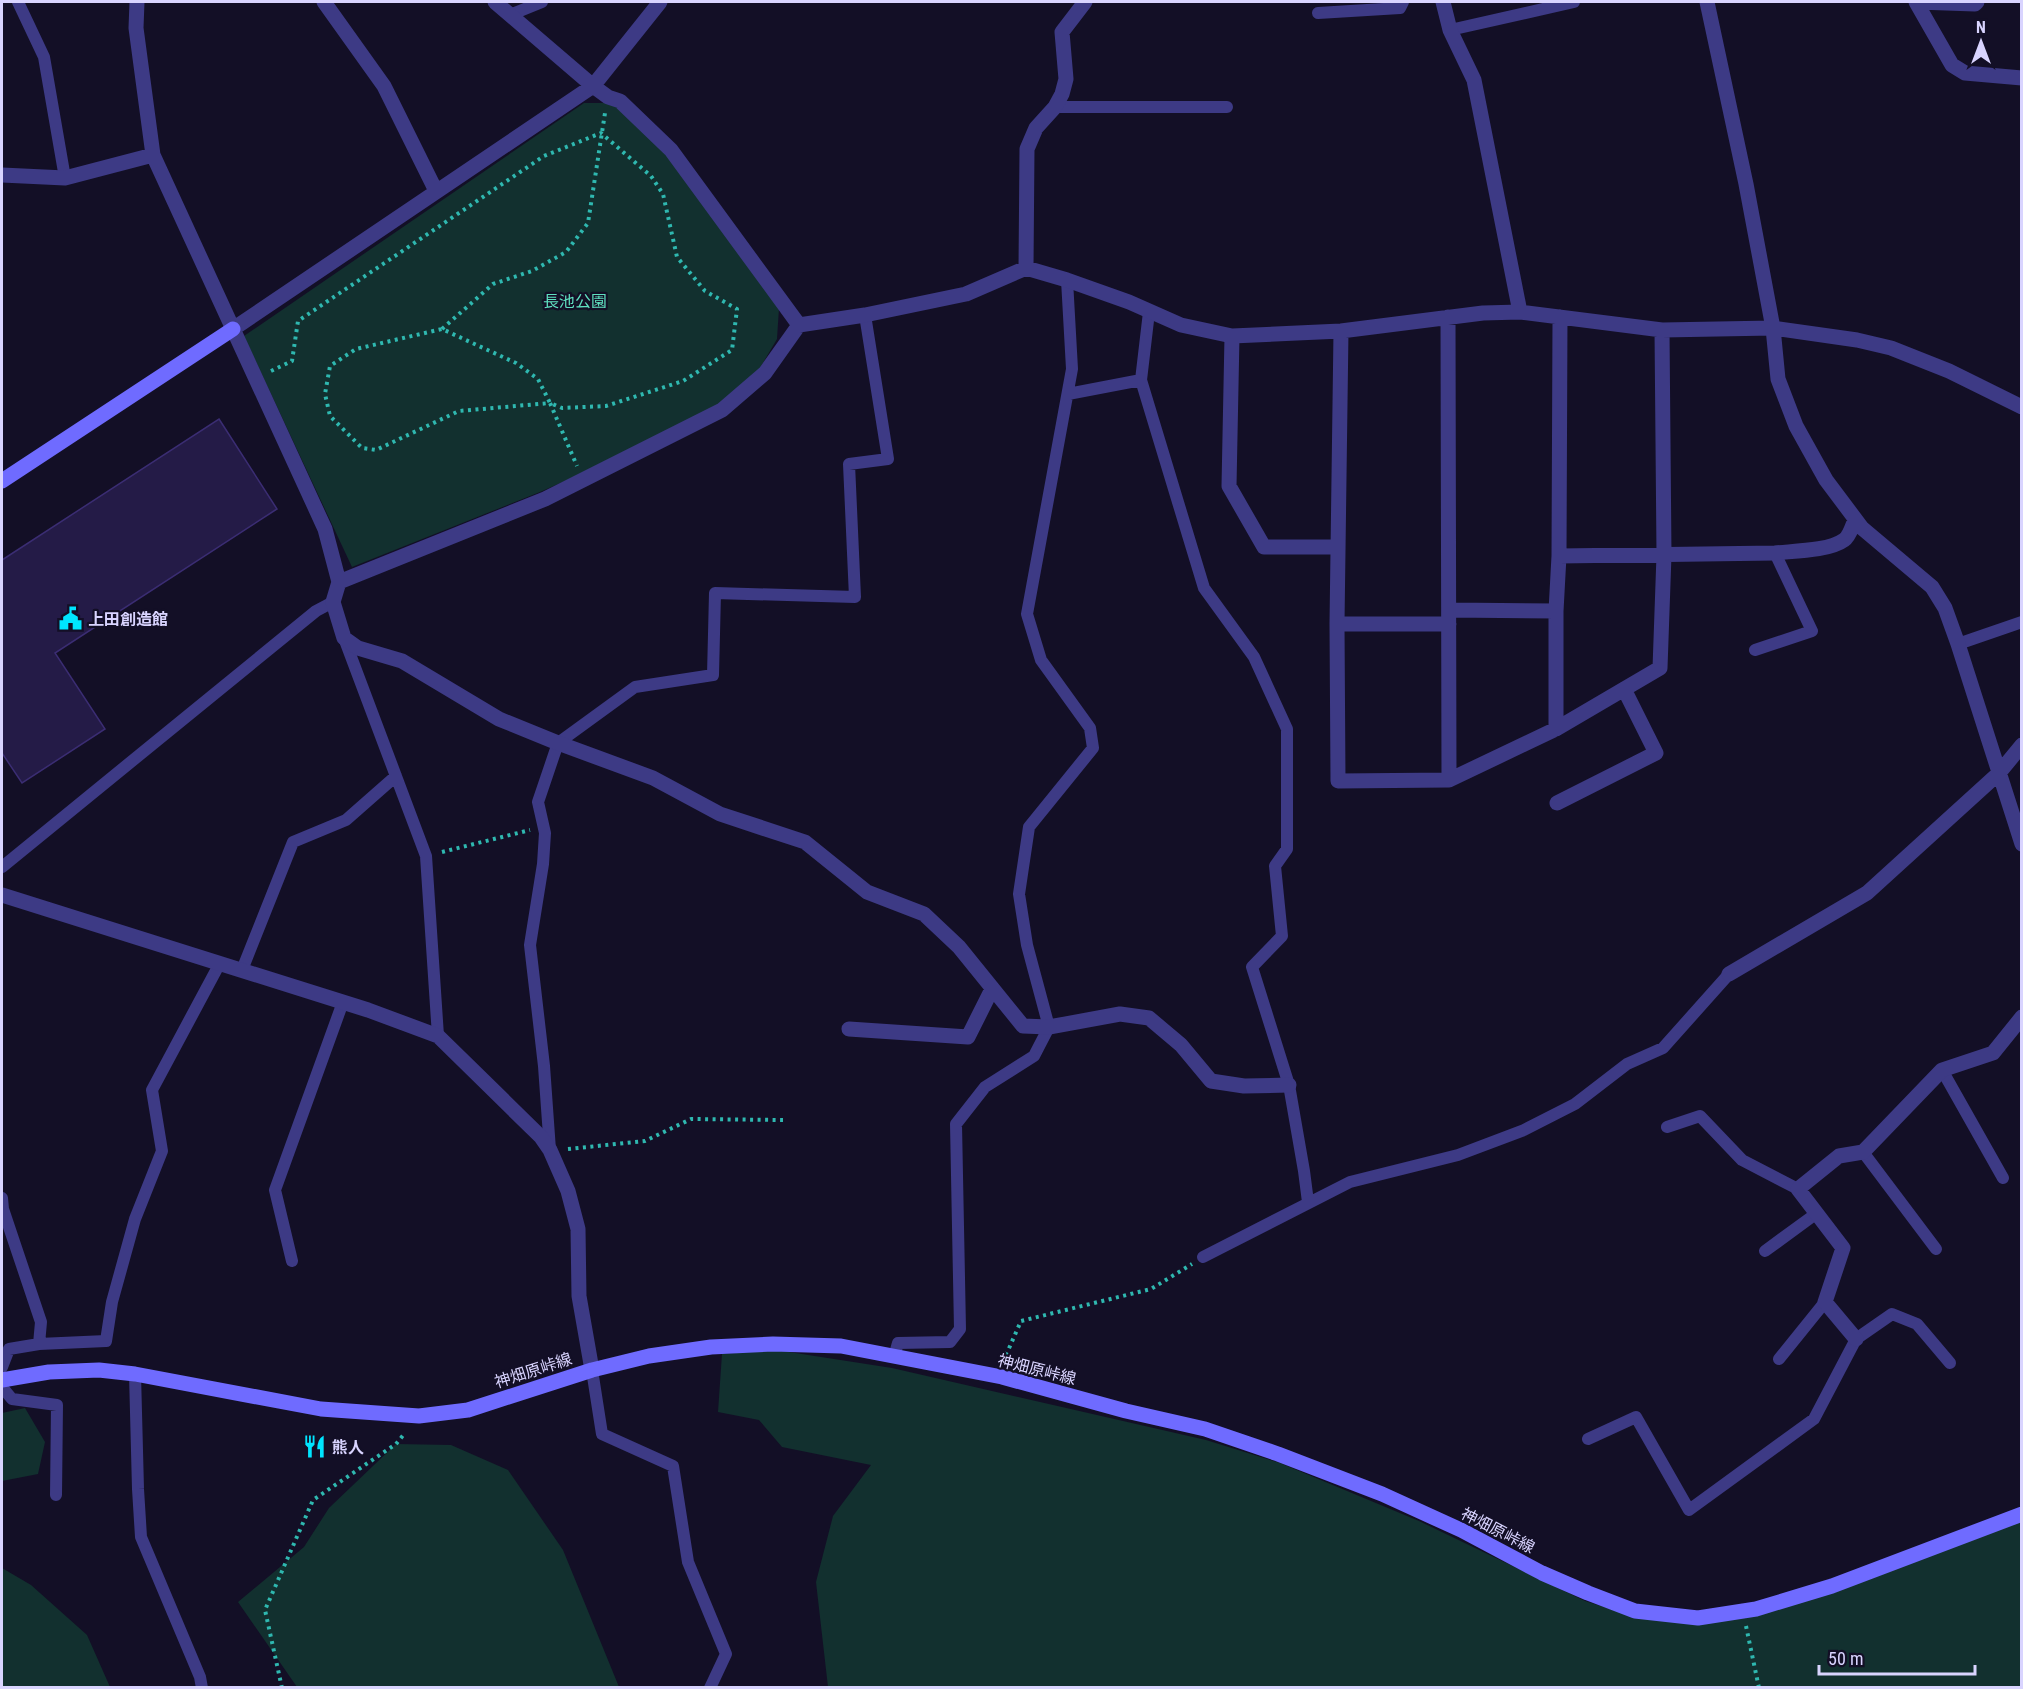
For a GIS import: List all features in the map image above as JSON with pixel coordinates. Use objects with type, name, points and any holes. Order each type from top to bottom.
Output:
[{"type":"street","points":[[137,2],[136,28],[153,155],[325,530],[339,582],[333,602],[344,638],[358,648],[402,661],[499,719],[653,778],[720,814],[805,842],[867,892],[924,914],[959,947],[1023,1026],[1049,1027],[1120,1014],[1149,1018],[1181,1045],[1211,1081],[1244,1086],[1289,1085]]},
{"type":"street","points":[[324,2],[384,86],[436,191]]},
{"type":"street","points":[[495,2],[593,86],[608,97],[620,101],[671,150],[799,325]]},
{"type":"street","points":[[1026,268],[1028,148],[1036,128],[1055,108],[1062,94],[1066,79],[1062,32],[1084,2]]},
{"type":"street","points":[[1443,2],[1450,30],[1474,80],[1520,312]]},
{"type":"street","points":[[1707,2],[1746,184],[1773,328],[1779,379],[1796,426],[1826,480],[1862,528],[1932,586],[1945,608],[2022,844]]},
{"type":"street","points":[[1916,2],[1975,4],[1977,2]]},
{"type":"street","points":[[1916,2],[1952,65],[1965,73],[2022,78]]},
{"type":"street","points":[[2,481],[593,86],[654,4]]},
{"type":"street","points":[[2,175],[65,178],[153,155]]},
{"type":"street","points":[[339,582],[545,499],[722,410],[765,373],[799,325],[865,315],[966,294],[1026,268],[1130,303],[1181,325],[1232,336],[1341,331],[1483,313],[1520,312],[1662,330],[1773,328],[1857,340],[1891,348],[1948,371],[2022,407]]},
{"type":"street","points":[[1448,317],[1449,780]]},
{"type":"street","points":[[1556,729],[1560,317]]},
{"type":"street","points":[[1341,331],[1337,624],[1338,781],[1449,780],[1556,729],[1660,668],[1664,555],[1662,330]]},
{"type":"street","points":[[1232,336],[1229,486],[1264,547],[1338,547]]},
{"type":"street","points":[[1559,556],[1775,553],[1834,546],[1846,539],[1856,520]]},
{"type":"street","points":[[1337,624],[1556,611]]},
{"type":"street","points":[[1557,803],[1656,753],[1624,689]]},
{"type":"street","points":[[1729,974],[1867,893],[1999,773],[2022,745]]},
{"type":"street","points":[[2,895],[343,1002],[438,1036],[542,1137],[550,1150],[568,1191],[578,1229],[579,1296],[592,1370]]},
{"type":"street","points":[[849,1029],[968,1037],[992,989]]},
{"type":"street","points":[[1856,1339],[1826,1302],[1843,1248],[1798,1189],[1839,1156],[1863,1152],[1942,1070],[1993,1053],[2022,1017]]},
{"type":"street","name":"神畑原峠線","points":[[2,1380],[49,1372],[99,1370],[135,1374],[321,1409],[419,1416],[468,1410],[592,1370],[649,1356],[711,1347],[773,1344],[841,1346],[996,1376],[1205,1430],[1278,1454],[1382,1494],[1461,1530],[1542,1573],[1635,1611],[1698,1618],[1756,1609],[1832,1586],[2022,1514]]},
{"type":"lane","points":[[18,2],[44,57],[65,178]]},
{"type":"lane","points":[[510,15],[542,2]]},
{"type":"lane","points":[[1318,13],[1400,8],[1403,2]]},
{"type":"lane","points":[[1450,30],[1574,2]]},
{"type":"lane","points":[[1055,108],[1227,108]]},
{"type":"lane","points":[[894,1357],[898,1343],[950,1342],[960,1329],[956,1124],[985,1088],[1034,1056],[1049,1027],[1027,945],[1019,894],[1029,827],[1093,748],[1090,728],[1041,660],[1027,614],[1072,369],[1067,280]]},
{"type":"lane","points":[[1149,312],[1141,380],[1204,588],[1254,657],[1287,729],[1287,849],[1275,866],[1282,936],[1252,967],[1289,1085],[1308,1203]]},
{"type":"lane","points":[[550,1150],[544,1066],[530,945],[543,864],[545,833],[538,802],[558,743],[635,687],[713,675],[716,593],[855,597],[849,464],[888,459],[865,315]]},
{"type":"lane","points":[[1068,394],[1141,380]]},
{"type":"lane","points":[[1755,650],[1812,631],[1775,553]]},
{"type":"lane","points":[[2,867],[316,611],[333,602]]},
{"type":"lane","points":[[1958,644],[2022,622]]},
{"type":"lane","points":[[344,638],[426,856],[438,1036]]},
{"type":"lane","points":[[242,970],[293,842],[346,820],[396,776]]},
{"type":"lane","points":[[2,1366],[9,1349],[39,1344],[106,1341],[112,1302],[135,1219],[162,1151],[152,1090],[220,963]]},
{"type":"lane","points":[[1203,1257],[1350,1182],[1458,1155],[1524,1130],[1575,1104],[1627,1064],[1663,1048],[1729,974]]},
{"type":"lane","points":[[292,1261],[275,1190],[343,1002]]},
{"type":"lane","points":[[1942,1070],[2003,1178]]},
{"type":"lane","points":[[1667,1127],[1700,1116],[1742,1160],[1798,1189]]},
{"type":"lane","points":[[1863,1152],[1936,1249]]},
{"type":"lane","points":[[2,1198],[3,1209],[41,1322],[39,1344]]},
{"type":"lane","points":[[1765,1251],[1817,1213]]},
{"type":"lane","points":[[1779,1359],[1826,1302]]},
{"type":"lane","points":[[1588,1438],[1636,1417],[1689,1510],[1814,1419],[1856,1339],[1892,1314],[1917,1324],[1950,1364]]},
{"type":"lane","points":[[592,1370],[602,1434],[673,1466],[688,1562],[726,1654],[710,1688]]},
{"type":"lane","points":[[135,1374],[141,1537],[200,1677],[202,1688]]},
{"type":"lane","points":[[2,1387],[12,1399],[57,1405],[56,1495]]},
{"type":"path","points":[[601,132],[651,176],[663,194],[677,257],[705,291],[736,309],[732,350],[683,381],[606,406],[562,408],[550,403],[459,411],[376,450],[362,448],[330,416],[325,394],[330,366],[356,349],[442,329],[493,284],[532,270],[566,252],[588,223],[601,132]]},
{"type":"path","points":[[256,378],[292,361],[298,321],[544,156],[601,132]]},
{"type":"path","points":[[442,329],[516,363],[538,379],[584,480]]},
{"type":"path","points":[[426,856],[543,826]]},
{"type":"path","points":[[550,1150],[645,1141],[691,1119],[783,1120]]},
{"type":"path","points":[[996,1376],[1021,1321],[1150,1289],[1203,1257]]},
{"type":"path","points":[[282,1688],[265,1610],[313,1500],[396,1444],[419,1416]]},
{"type":"path","points":[[1744,1616],[1759,1688]]},
{"type":"green space","name":"長池公園","points":[[584,103],[615,103],[667,153],[779,308],[777,339],[760,368],[718,405],[592,469],[352,567],[244,336]]},
{"type":"green space","points":[[776,1350],[892,1368],[1206,1440],[1280,1463],[1419,1521],[1585,1601],[1629,1615],[1744,1616],[2021,1521],[2021,1687],[828,1687],[816,1582],[833,1516],[871,1465],[782,1447],[759,1420],[718,1412],[722,1354]]},
{"type":"green space","points":[[25,1408],[45,1442],[38,1474],[2,1481],[2,1413]]},
{"type":"green space","points":[[396,1444],[451,1445],[508,1470],[563,1550],[619,1687],[297,1687],[238,1602],[304,1547],[329,1508]]},
{"type":"green space","points":[[2,1568],[31,1585],[87,1635],[110,1687],[2,1687]]},
{"type":"building","points":[[219,419],[277,509],[55,653],[105,729],[22,783],[2,753],[2,560]]},
{"type":"place","name":"上田創造館","points":[[70,619]]},
{"type":"place","name":"熊人","points":[[314,1447]]}]
